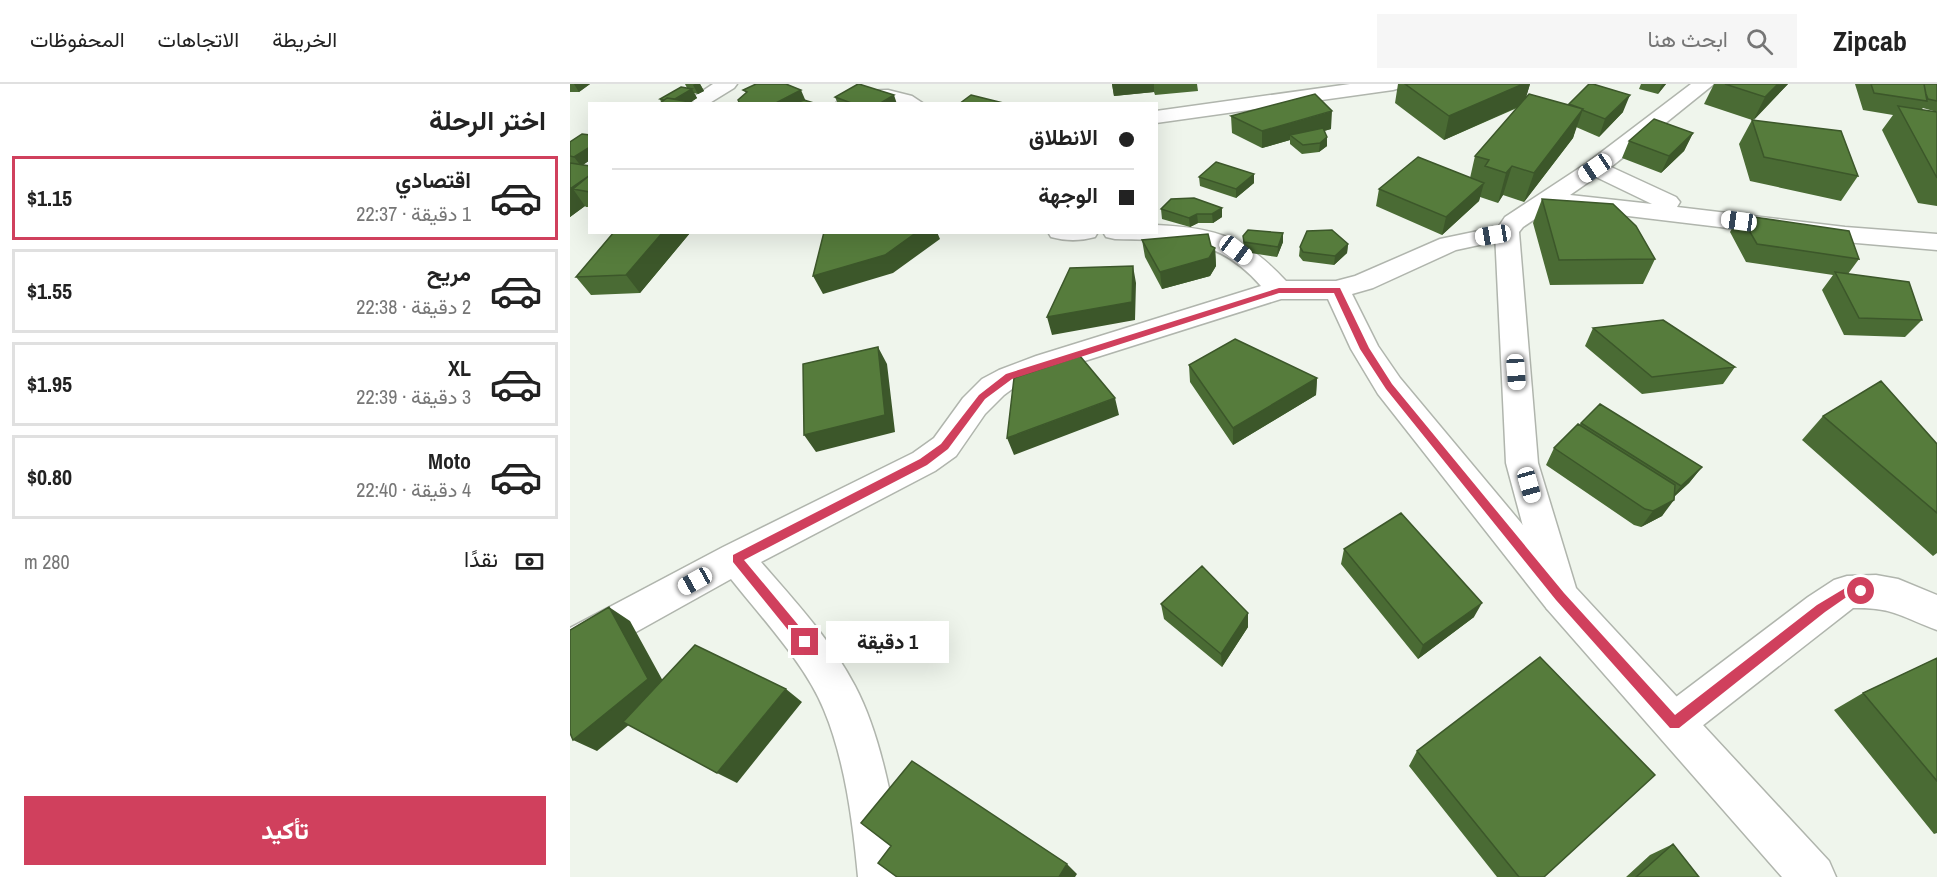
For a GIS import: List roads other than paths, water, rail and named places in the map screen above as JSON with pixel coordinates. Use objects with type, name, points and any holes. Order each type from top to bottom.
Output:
[{"type":"street","points":[[696,102],[727,84]]},
{"type":"street","points":[[1158,117],[1393,84]]},
{"type":"street","points":[[1560,597],[1522,463],[1507,232],[1514,222],[1595,168],[1704,84]]},
{"type":"street","points":[[853,102],[880,95],[891,95],[909,102]]},
{"type":"street","points":[[1595,168],[1692,214]]},
{"type":"street","points":[[1548,200],[1692,214],[1834,234],[1937,242]]},
{"type":"street","points":[[570,648],[736,558],[924,462],[945,447],[982,397],[1009,376],[1279,290],[1337,290],[1364,282],[1449,244],[1507,232]]},
{"type":"street","points":[[1158,234],[1213,241],[1236,250],[1258,267],[1279,290]]},
{"type":"street","points":[[1337,290],[1365,349],[1389,386],[1560,597],[1813,877]]},
{"type":"street","points":[[736,558],[805,642],[841,700],[855,741],[875,826],[880,877]]},
{"type":"street","points":[[1674,723],[1821,609],[1847,592],[1876,591],[1898,595],[1937,613]]}]
